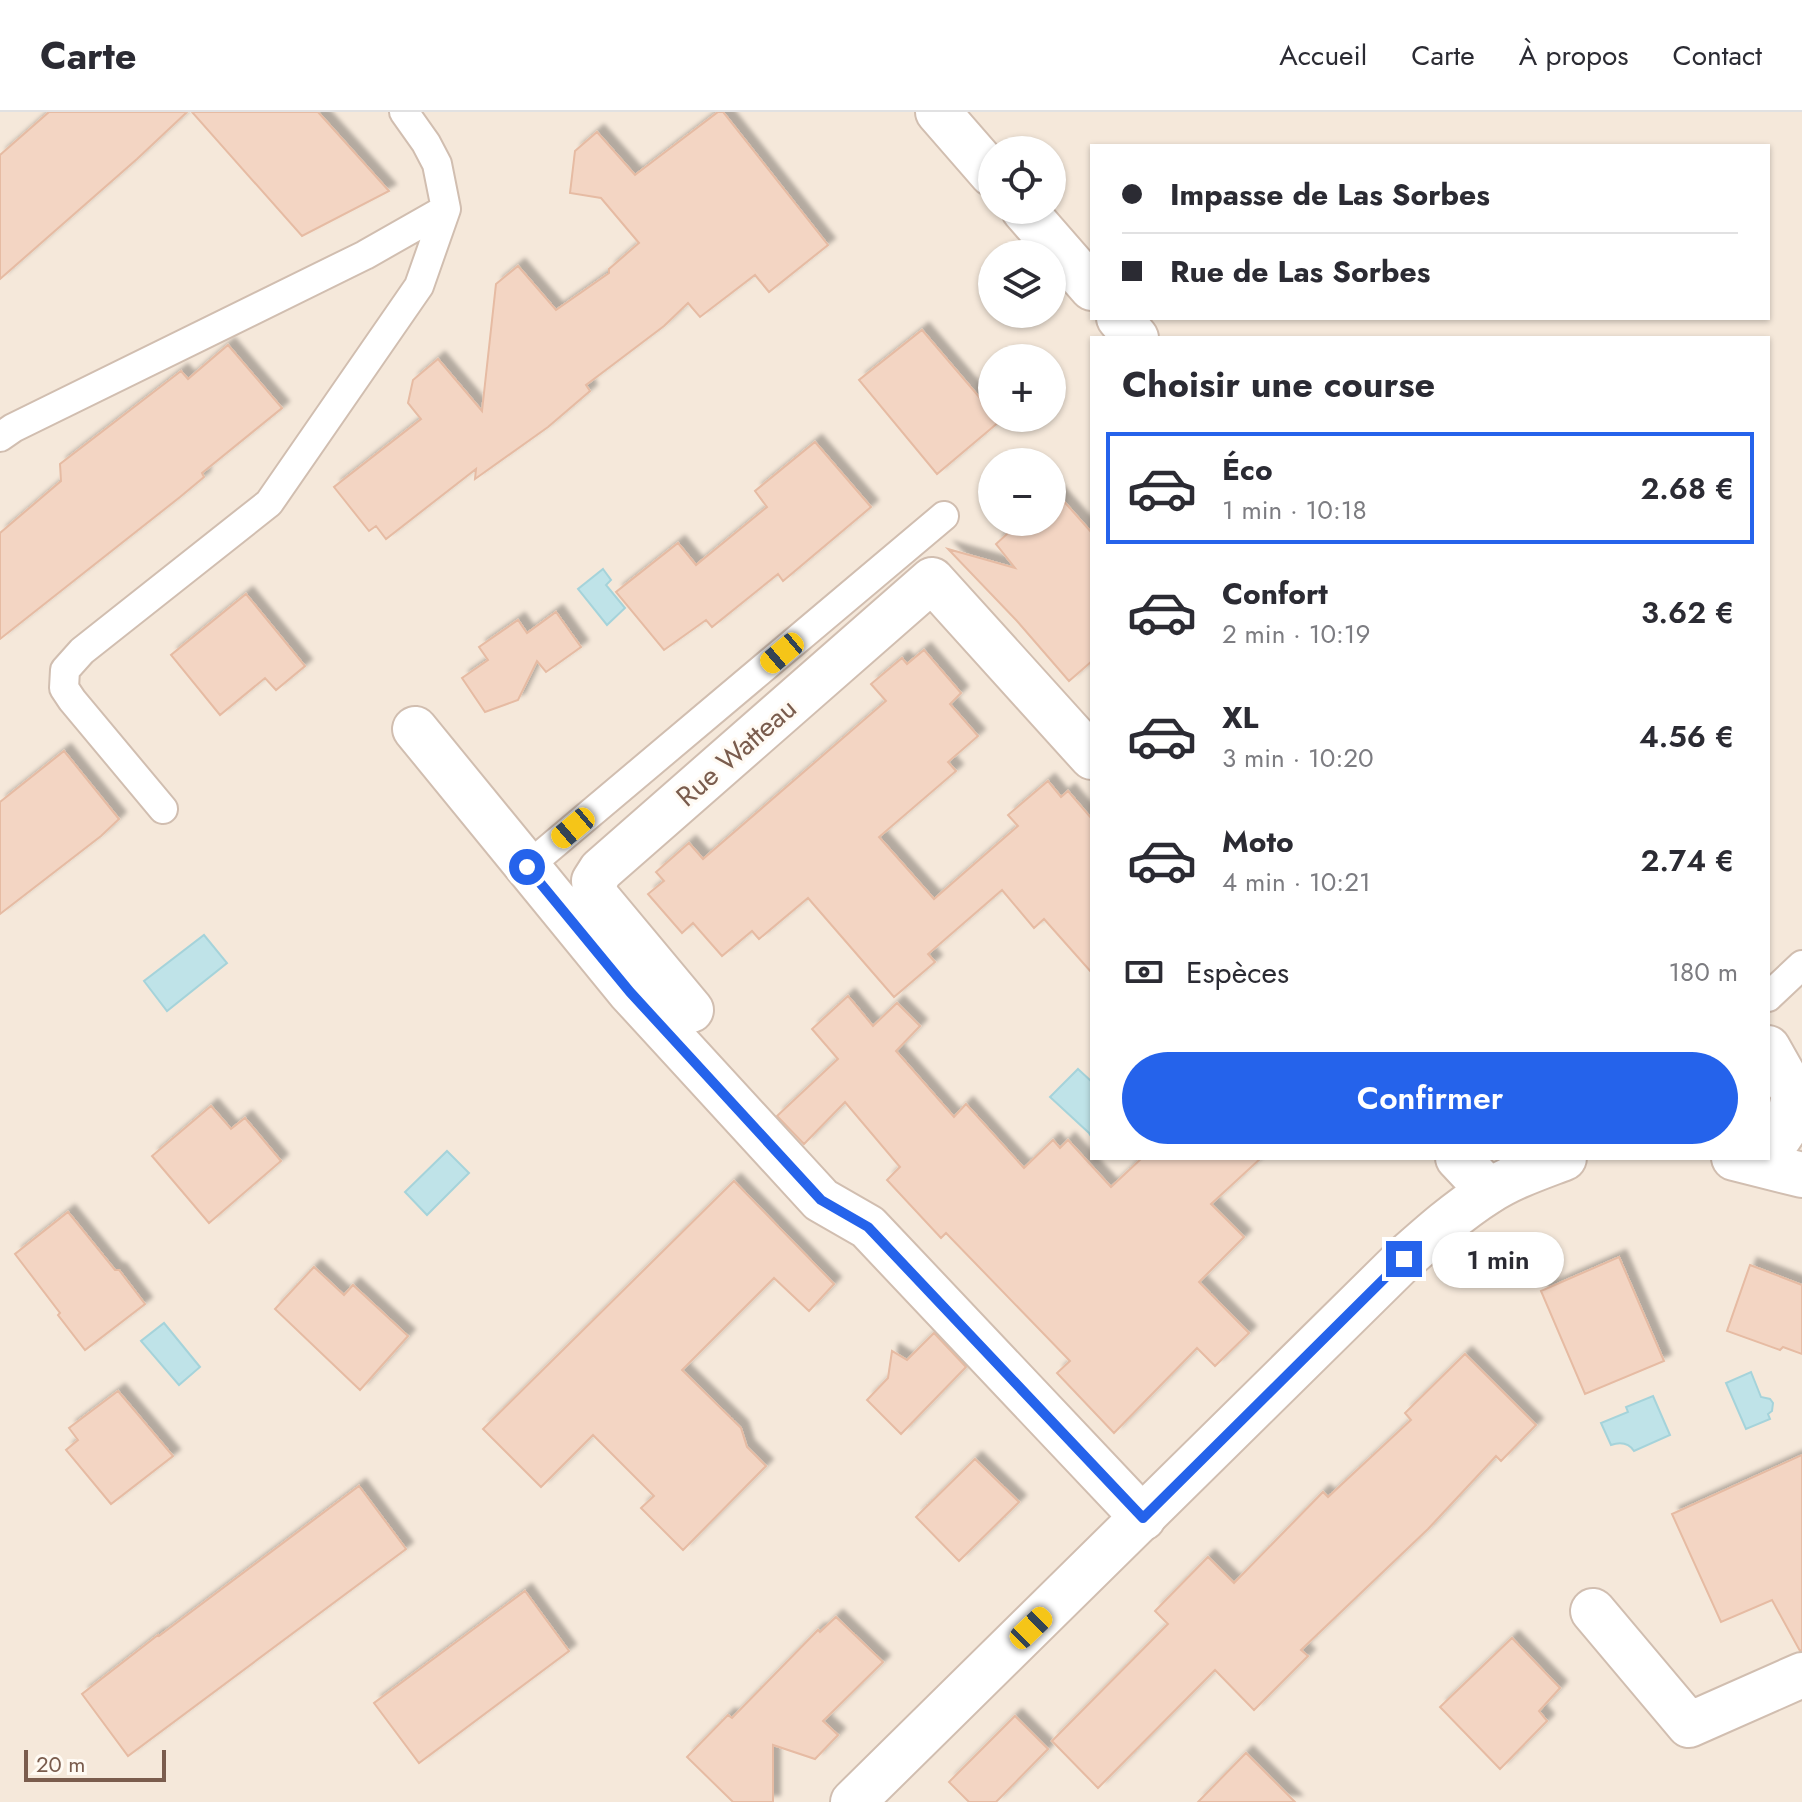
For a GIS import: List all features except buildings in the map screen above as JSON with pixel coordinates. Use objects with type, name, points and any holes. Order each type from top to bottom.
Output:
[{"type":"street","points":[[938,112],[978,158]]},
{"type":"street","points":[[1036,224],[1090,286]]},
{"type":"street","points":[[1121,320],[1134,336]]},
{"type":"street","name":"Rue Watteau","points":[[691,1010],[596,896],[594,881],[601,870],[932,580],[1090,755]]},
{"type":"street","points":[[415,729],[630,992],[821,1200],[868,1227],[1143,1518]]},
{"type":"street","points":[[1770,1051],[1798,1099],[1777,1141],[1770,1145]]},
{"type":"street","points":[[1460,1160],[1489,1191]]},
{"type":"street","points":[[853,1802],[1404,1259],[1441,1226],[1489,1191],[1559,1160]]},
{"type":"street","points":[[1761,1160],[1802,1175]]},
{"type":"street","points":[[1593,1611],[1689,1725],[1802,1675]]},
{"type":"lane","points":[[163,809],[72,700],[64,688],[65,670],[82,651],[269,503],[419,286],[446,209],[437,164],[404,112]]},
{"type":"lane","points":[[0,437],[365,255],[446,209]]},
{"type":"lane","points":[[527,867],[944,516]]},
{"type":"lane","points":[[1770,995],[1802,965]]},
{"type":"shaded area","points":[[0,112],[1802,112],[1802,1802],[0,1802]]},
{"type":"water","points":[[603,569],[611,580],[606,585],[625,608],[607,625],[578,589]]},
{"type":"water","points":[[204,935],[227,963],[167,1011],[144,981]]},
{"type":"water","points":[[1078,1069],[1090,1080],[1090,1135],[1089,1133],[1050,1097]]},
{"type":"water","points":[[447,1151],[469,1173],[427,1215],[405,1192]]},
{"type":"water","points":[[164,1323],[200,1367],[179,1385],[141,1341]]},
{"type":"water","points":[[1751,1372],[1761,1397],[1773,1403],[1772,1411],[1768,1414],[1770,1419],[1746,1429],[1726,1383]]},
{"type":"water","points":[[1653,1396],[1670,1435],[1634,1451],[1624,1444],[1611,1445],[1601,1423],[1628,1412],[1626,1407]]},
{"type":"route","points":[[527,867],[630,992],[821,1200],[868,1227],[1143,1518],[1404,1259]]}]
